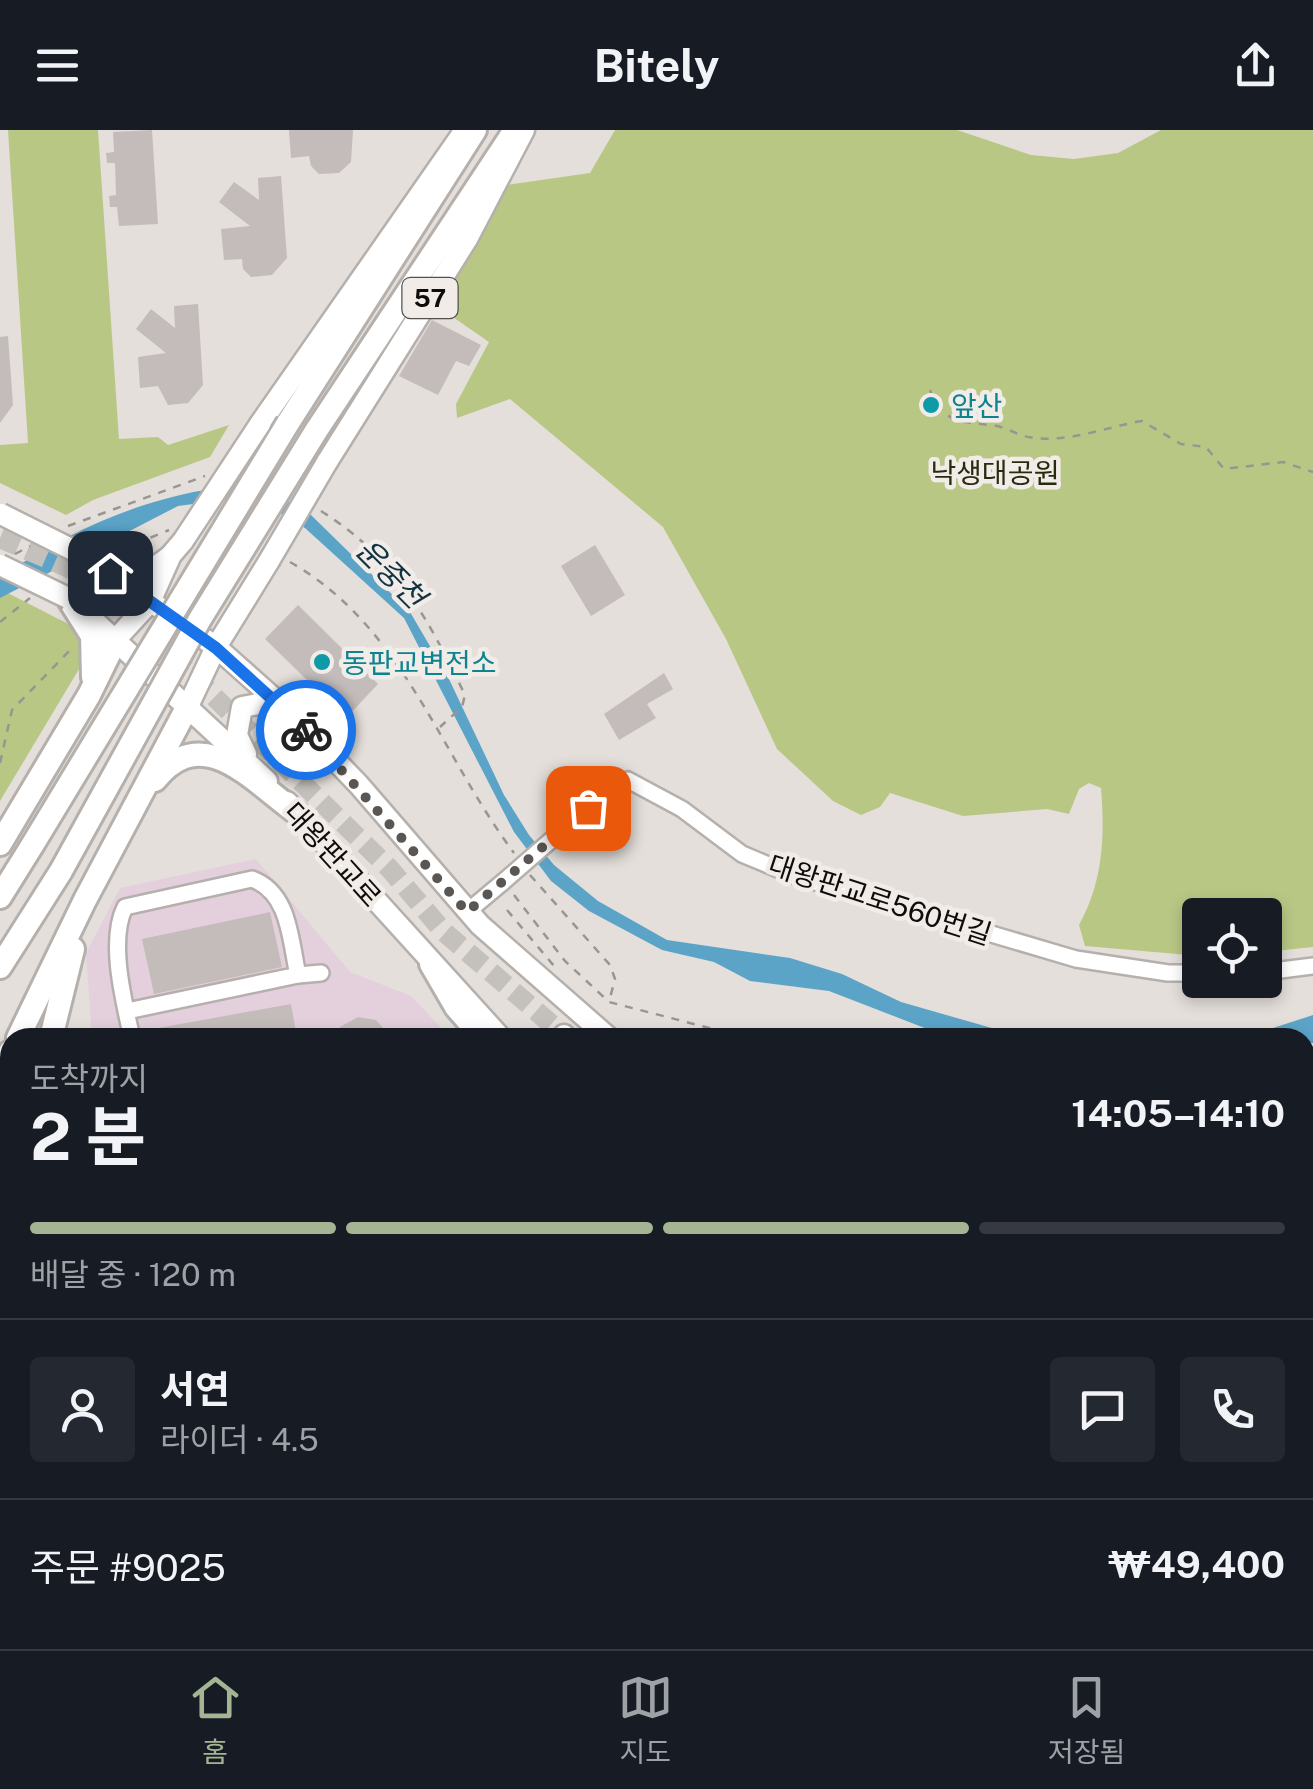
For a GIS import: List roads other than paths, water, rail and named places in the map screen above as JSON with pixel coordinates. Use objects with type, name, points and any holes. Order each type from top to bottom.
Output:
[{"type":"highway","points":[[0,897],[288,424],[474,130]]},
{"type":"highway","points":[[0,968],[61,871],[200,619],[316,431],[515,130]]},
{"type":"highway","points":[[68,598],[92,636],[94,667],[89,695]]},
{"type":"highway","points":[[0,844],[89,695],[116,638]]},
{"type":"highway","points":[[23,1028],[84,900],[189,704]]},
{"type":"highway","points":[[131,810],[161,772],[197,751],[216,754],[297,813]]},
{"type":"highway","points":[[53,1028],[84,900]]},
{"type":"highway","points":[[432,964],[456,1006],[475,1028]]},
{"type":"main road","name":"57","points":[[116,638],[150,602],[178,541],[464,130]]},
{"type":"main road","name":"57","points":[[216,648],[467,240],[524,130]]},
{"type":"main road","points":[[0,514],[91,559],[116,563],[134,574],[149,572],[178,541]]},
{"type":"main road","points":[[116,563],[150,602],[216,648],[288,711],[359,785],[467,912],[610,1028]]},
{"type":"main road","name":"대왕판교로","points":[[0,564],[68,598],[189,704],[249,761],[492,1028]]},
{"type":"main road","points":[[189,704],[216,648]]},
{"type":"main road","points":[[249,761],[237,735],[242,707],[258,704],[288,711]]},
{"type":"street","name":"대왕판교로560번길","points":[[467,912],[588,808],[628,780],[682,809],[742,854],[792,875],[1047,952],[1114,965],[1182,971]]},
{"type":"street","points":[[130,1028],[119,934],[125,907],[252,879],[265,884],[281,902],[298,975]]},
{"type":"street","points":[[1282,970],[1313,966]]},
{"type":"street","points":[[126,1011],[320,973]]},
{"type":"water","points":[[232,486],[264,488],[310,514],[410,612],[448,677],[504,795],[529,835],[554,865],[598,901],[667,940],[790,958],[842,974],[901,1002],[992,1028],[925,1028],[829,991],[750,981],[714,962],[662,950],[589,911],[551,881],[514,832],[404,618],[305,528],[270,507],[231,499],[178,506],[0,598],[0,577],[55,544],[111,517],[200,491]]},
{"type":"water","points":[[1313,1015],[1313,1028],[1273,1028]]},
{"type":"tunnel","points":[[0,538],[69,568],[149,633],[390,869],[443,931],[556,1028]]},
{"type":"place","name":"앞산","points":[[931,405]]},
{"type":"place","name":"동판교변전소","points":[[322,662]]},
{"type":"park label","name":"낙생대공원","points":[[995,472]]},
{"type":"water label","name":"운중천","points":[[391,573]]}]
